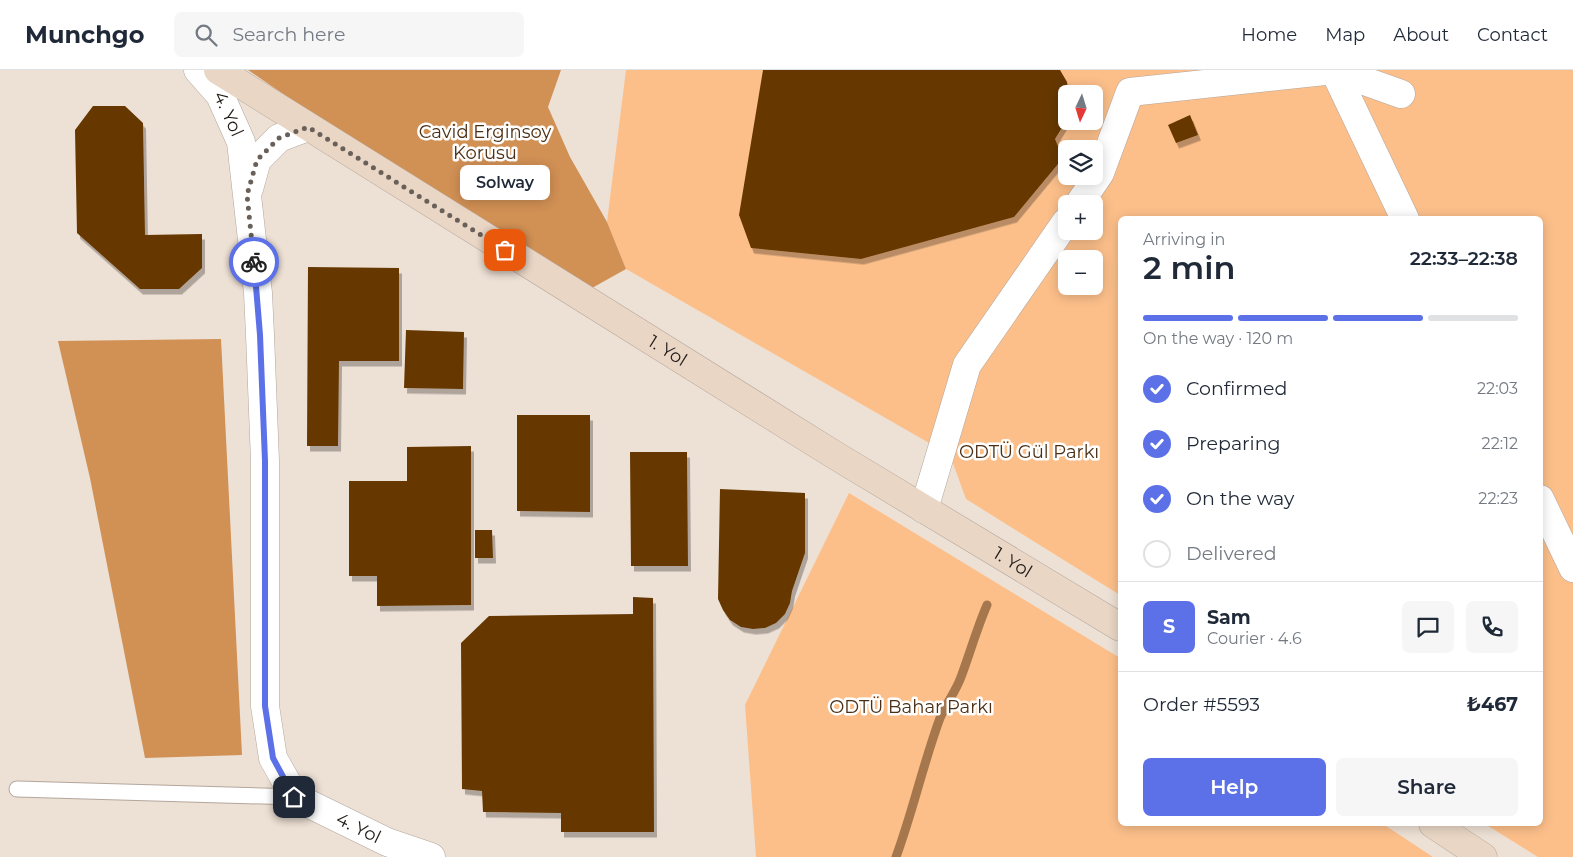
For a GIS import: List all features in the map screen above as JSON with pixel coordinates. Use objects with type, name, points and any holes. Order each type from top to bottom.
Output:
[{"type":"street","name":"4. Yol","points":[[198,70],[220,95],[242,142],[258,293],[265,461],[265,706],[273,758],[294,797],[384,850],[431,857]]},
{"type":"street","name":"1. Yol","points":[[218,70],[833,454],[1118,627]]},
{"type":"street","points":[[1334,70],[1404,216]]},
{"type":"street","points":[[1085,195],[1100,173],[1130,92],[1334,70],[1401,94]]},
{"type":"street","name":"4. Yol","points":[[247,195],[257,160],[279,138],[308,127]]},
{"type":"street","points":[[924,509],[967,365],[1058,234]]},
{"type":"street","points":[[1543,505],[1573,568]]},
{"type":"street","points":[[1436,826],[1483,857]]},
{"type":"lane","points":[[17,789],[294,797]]},
{"type":"green space","name":"Cavid Erginsoy Korusu","points":[[248,70],[561,70],[548,107],[570,157],[607,222],[626,269],[592,288],[350,140]]},
{"type":"green space","name":"ODTÜ Gül Parkı","points":[[626,70],[1573,70],[1573,857],[1538,857],[1488,826],[1543,826],[1543,216],[1118,216],[1118,594],[966,499],[950,455],[626,269],[607,222]]},
{"type":"green space","points":[[221,339],[242,755],[145,758],[90,478],[58,341]]},
{"type":"green space","name":"ODTÜ Bahar Parkı","points":[[849,493],[1118,657],[1118,826],[1386,826],[1433,857],[756,857],[745,705]]},
{"type":"building","points":[[763,70],[1060,70],[1067,82],[1067,85],[1058,85],[1058,130],[1060,130],[1055,139],[1058,146],[1058,164],[1014,217],[861,259],[751,248],[739,215]]},
{"type":"building","points":[[93,106],[125,106],[143,123],[145,235],[202,234],[202,268],[179,289],[140,289],[77,233],[75,130]]},
{"type":"building","points":[[1190,115],[1198,135],[1176,143],[1168,125]]},
{"type":"building","points":[[308,267],[399,268],[399,361],[339,361],[338,446],[307,446]]},
{"type":"building","points":[[406,330],[464,332],[463,389],[404,388]]},
{"type":"building","points":[[517,415],[590,415],[590,512],[517,511]]},
{"type":"building","points":[[471,446],[471,605],[377,606],[377,576],[349,576],[349,481],[407,481],[407,447]]},
{"type":"building","points":[[630,452],[687,452],[688,566],[631,566]]},
{"type":"building","points":[[720,489],[805,493],[805,553],[785,614],[776,623],[765,628],[741,627],[730,620],[718,599]]},
{"type":"building","points":[[475,530],[492,530],[493,558],[475,558]]},
{"type":"building","points":[[633,597],[653,598],[654,832],[561,832],[561,813],[483,812],[482,791],[462,789],[461,643],[489,616],[633,614]]},
{"type":"waterway","points":[[896,857],[940,718],[959,682],[987,605]]},
{"type":"way so far","points":[[254,262],[247,195],[257,160],[279,138],[308,127],[505,250]]},
{"type":"place","name":"Solway","points":[[505,250]]},
{"type":"route","points":[[254,262],[258,293],[265,461],[265,706],[273,758],[294,797]]}]
